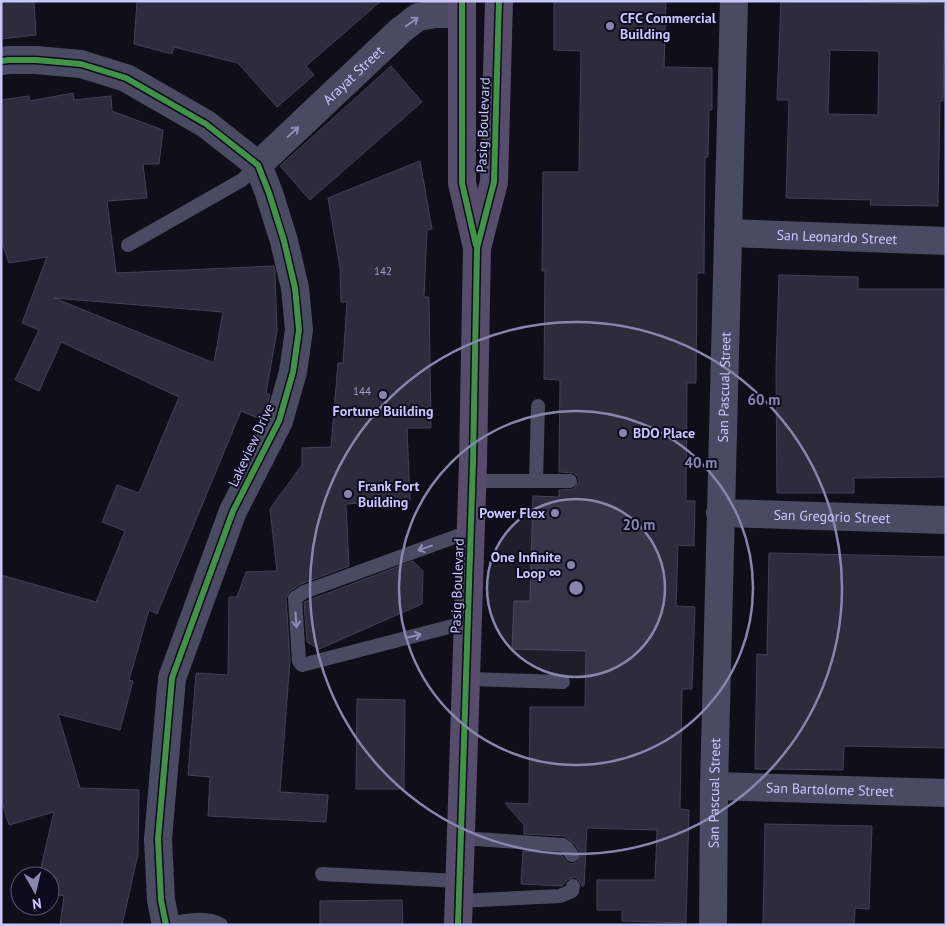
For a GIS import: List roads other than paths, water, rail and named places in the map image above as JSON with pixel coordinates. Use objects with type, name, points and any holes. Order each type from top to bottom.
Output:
[{"type":"main road","name":"Pasig Boulevard","points":[[458,902],[473,481],[477,248],[494,182],[499,1]]},
{"type":"main road","name":"Pasig Boulevard","points":[[462,8],[462,183],[477,248]]},
{"type":"street","name":"San Pascual Street","points":[[713,925],[720,513],[734,1]]},
{"type":"street","name":"Arayat Street","points":[[258,165],[401,30],[418,17],[462,8]]},
{"type":"street","name":"Lakeview Drive","points":[[1,61],[36,60],[82,64],[126,78],[206,124],[258,165],[269,192],[295,288],[299,330],[293,372],[279,421],[233,511],[172,678],[158,839],[161,900],[166,925]]},
{"type":"street","name":"San Leonardo Street","points":[[728,233],[946,240]]},
{"type":"street","name":"San Gregorio Street","points":[[720,513],[946,520]]},
{"type":"street","name":"San Bartolome Street","points":[[714,786],[946,793]]},
{"type":"lane","points":[[128,245],[242,180],[258,165]]},
{"type":"lane","points":[[536,481],[538,406]]},
{"type":"lane","points":[[473,481],[570,481]]},
{"type":"lane","points":[[468,622],[302,665],[299,661],[295,598],[304,592],[471,532]]},
{"type":"lane","points":[[466,680],[563,682]]},
{"type":"lane","points":[[461,838],[562,845],[572,855]]},
{"type":"lane","points":[[322,874],[458,902],[560,896],[572,891],[573,886]]},
{"type":"lane","points":[[166,925],[210,920],[221,925]]},
{"type":"place","name":"CFC Commercial Building","points":[[610,26]]},
{"type":"place","name":"Fortune Building","points":[[383,395]]},
{"type":"place","name":"BDO Place","points":[[623,433]]},
{"type":"place","name":"Frank Fort Building","points":[[348,494]]},
{"type":"place","name":"Power Flex","points":[[555,513]]},
{"type":"place","name":"One Infinite Loop ∞","points":[[571,565]]}]
